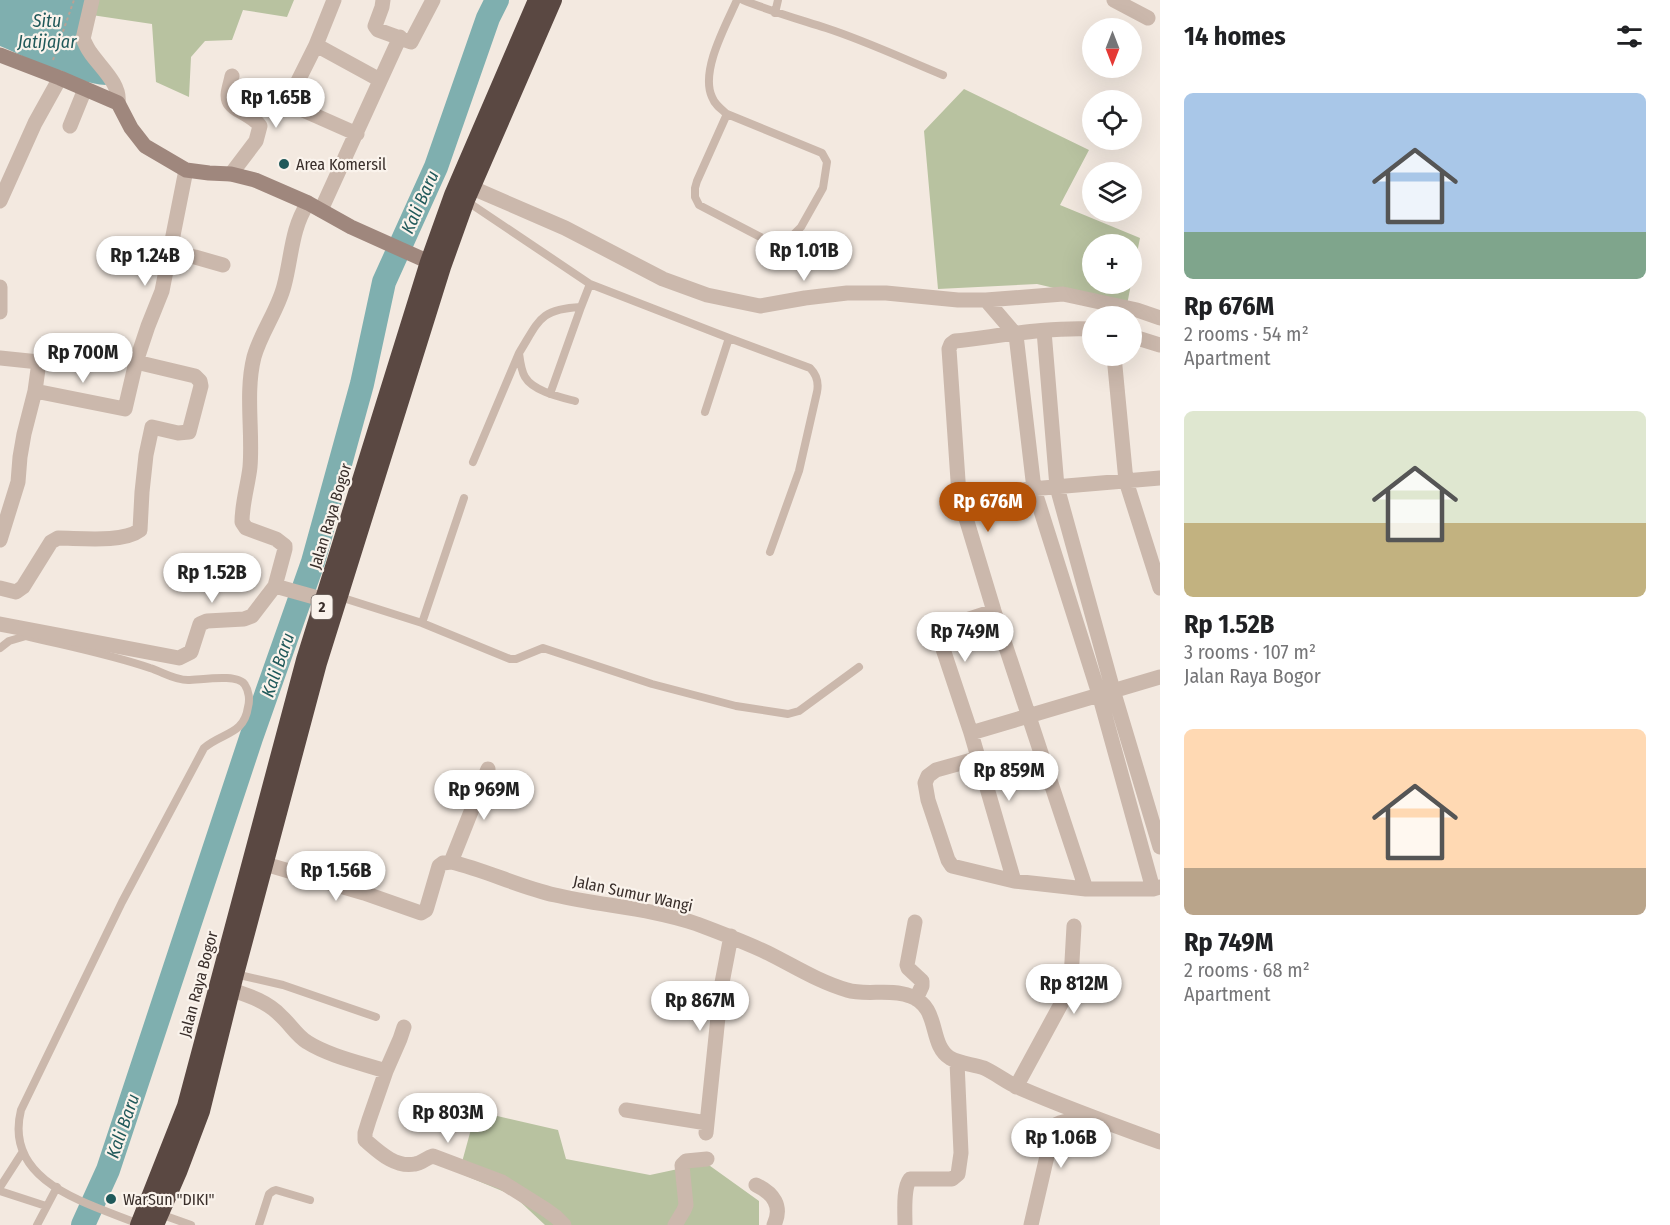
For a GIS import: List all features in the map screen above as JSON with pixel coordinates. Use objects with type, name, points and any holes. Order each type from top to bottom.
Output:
[{"type":"highway","name":"Jalan Raya Bogor","points":[[462,191],[537,0]]},
{"type":"highway","name":"Jalan Raya Bogor","points":[[139,1225],[186,1106],[305,660],[428,262],[553,0]]},
{"type":"highway","name":"Jalan Raya Bogor","points":[[158,1220],[201,1111],[318,663],[325,598]]},
{"type":"street","points":[[92,0],[83,39],[90,53],[104,68],[116,89],[118,104],[131,128],[145,146],[186,170],[231,174],[255,180],[315,206],[351,227],[428,262]]},
{"type":"street","points":[[334,0],[316,45],[287,103],[357,135]]},
{"type":"street","points":[[383,0],[375,26],[378,30],[411,42],[433,0]]},
{"type":"street","points":[[1114,0],[1148,18]]},
{"type":"street","points":[[0,624],[179,658],[191,652],[200,624],[207,621],[244,619],[252,616],[276,586],[285,546],[276,539],[246,528],[242,522],[250,467],[250,390],[254,358],[283,289],[299,216],[315,206],[357,135],[400,37]]},
{"type":"street","points":[[316,45],[380,80]]},
{"type":"street","points":[[0,55],[118,104]]},
{"type":"street","points":[[0,201],[54,76]]},
{"type":"street","points":[[231,174],[256,141],[260,126],[255,119],[233,106],[229,101],[228,94],[232,76]]},
{"type":"street","points":[[70,126],[85,89]]},
{"type":"street","points":[[35,391],[125,409],[136,362],[162,291],[186,170]]},
{"type":"street","points":[[462,191],[565,228],[663,279],[706,295],[760,306],[847,293],[886,293],[958,300],[1063,294],[1137,310],[1160,318]]},
{"type":"street","points":[[170,252],[223,265]]},
{"type":"street","points":[[0,287],[0,312]]},
{"type":"street","points":[[986,300],[1016,335],[1034,489],[1160,847]]},
{"type":"street","points":[[1082,328],[956,341],[949,346],[959,495],[994,610],[1086,889]]},
{"type":"street","points":[[979,758],[936,770],[928,776],[925,783],[928,800],[948,861],[952,866],[1014,881],[1086,889],[1156,888],[1057,487],[1044,331]]},
{"type":"street","points":[[1142,339],[1160,345]]},
{"type":"street","points":[[0,358],[39,362],[35,391],[24,434],[18,482],[0,540]]},
{"type":"street","points":[[0,588],[16,592],[23,587],[51,542],[58,538],[121,538],[140,530],[146,455],[152,427],[178,433],[189,432],[201,386],[195,376],[136,362]]},
{"type":"street","points":[[1114,366],[1126,481],[1160,588]]},
{"type":"street","points":[[959,495],[1160,478]]},
{"type":"street","points":[[276,586],[325,598]]},
{"type":"street","points":[[994,610],[942,628],[940,640],[979,758],[1014,881]]},
{"type":"street","points":[[971,733],[1160,677]]},
{"type":"street","points":[[265,864],[364,893],[421,913],[426,910],[439,866],[451,862],[488,769]]},
{"type":"street","name":"Jalan Sumur Wangi","points":[[451,862],[553,895],[665,914],[730,936],[814,978],[849,991],[887,992],[915,999]]},
{"type":"street","points":[[915,922],[907,965],[922,981],[922,986],[915,999],[928,1009],[943,1052],[957,1062],[984,1068],[1016,1087],[1086,1116],[1160,1142]]},
{"type":"street","points":[[1016,1087],[1067,993],[1071,980],[1074,926]]},
{"type":"street","points":[[626,1110],[707,1128],[721,988],[730,936]]},
{"type":"street","points":[[234,982],[280,1014],[301,1037],[311,1044],[386,1071]]},
{"type":"street","points":[[404,1027],[386,1071],[365,1133],[365,1140],[384,1156],[399,1163],[412,1165],[433,1156],[502,1182],[557,1222]]},
{"type":"street","points":[[905,1225],[906,1188],[910,1179],[952,1179],[958,1174],[961,1153],[957,1062]]},
{"type":"street","points":[[1031,1225],[1054,1126],[1057,1123],[1086,1116]]},
{"type":"street","points":[[675,1225],[686,1204],[682,1166],[686,1161],[707,1159]]},
{"type":"street","points":[[756,1185],[771,1194],[776,1204],[777,1219],[774,1225]]},
{"type":"lane","points":[[727,114],[697,181],[695,194],[697,203],[770,242],[783,241],[801,227],[823,188],[827,162],[822,153],[727,114],[716,104],[711,95],[708,84],[711,62],[737,0]]},
{"type":"lane","points":[[743,0],[775,13],[837,32],[943,75]]},
{"type":"lane","points":[[775,13],[778,0]]},
{"type":"lane","points":[[462,191],[590,284],[810,369],[815,374],[818,382],[817,392],[799,471],[770,552]]},
{"type":"lane","points":[[550,394],[590,284]]},
{"type":"lane","points":[[473,462],[519,353],[538,322],[543,316],[557,309],[581,307]]},
{"type":"lane","points":[[705,412],[729,338]]},
{"type":"lane","points":[[519,353],[525,377],[540,390],[575,401]]},
{"type":"lane","points":[[422,623],[464,498]]},
{"type":"lane","points":[[325,598],[422,623],[512,659],[542,648],[651,684],[736,705],[788,714],[799,711],[859,667]]},
{"type":"lane","points":[[0,648],[9,641],[26,636],[151,668],[173,678],[189,680],[221,677],[242,680],[249,693],[248,712],[242,726],[204,748],[122,902],[21,1110],[18,1135],[22,1153],[31,1167],[57,1188],[74,1198],[139,1225]]},
{"type":"lane","points":[[234,982],[283,985],[376,1017]]},
{"type":"lane","points":[[22,1153],[0,1189],[46,1206]]},
{"type":"lane","points":[[37,1225],[57,1188]]},
{"type":"lane","points":[[259,1225],[269,1194],[273,1191],[310,1200]]},
{"type":"lane","points":[[158,1220],[191,1225]]},
{"type":"path","points":[[54,76],[74,0]]},
{"type":"green space","points":[[88,0],[294,0],[287,17],[243,10],[232,40],[205,41],[191,57],[189,97],[156,82],[152,24],[85,14]]},
{"type":"green space","points":[[964,89],[1082,147],[1082,150],[1089,150],[1060,205],[1082,214],[1082,222],[1101,222],[1130,234],[1082,234],[1082,294],[1129,294],[1127,305],[1037,284],[938,289],[924,131]]},
{"type":"green space","points":[[476,1111],[558,1130],[566,1159],[650,1175],[706,1163],[759,1201],[759,1225],[545,1225],[514,1196],[459,1173]]},
{"type":"water","name":"Situ Jatijajar","points":[[0,0],[88,0],[82,28],[106,85],[80,80],[52,70],[0,46]]},
{"type":"waterway","name":"Kali Baru","points":[[83,1225],[108,1170],[251,738],[313,562],[362,384],[384,282],[436,167],[488,18],[497,0]]},
{"type":"place","name":"Area Komersil","points":[[284,164]]},
{"type":"place","name":"WarSun \"DIKI\"","points":[[111,1199]]}]
